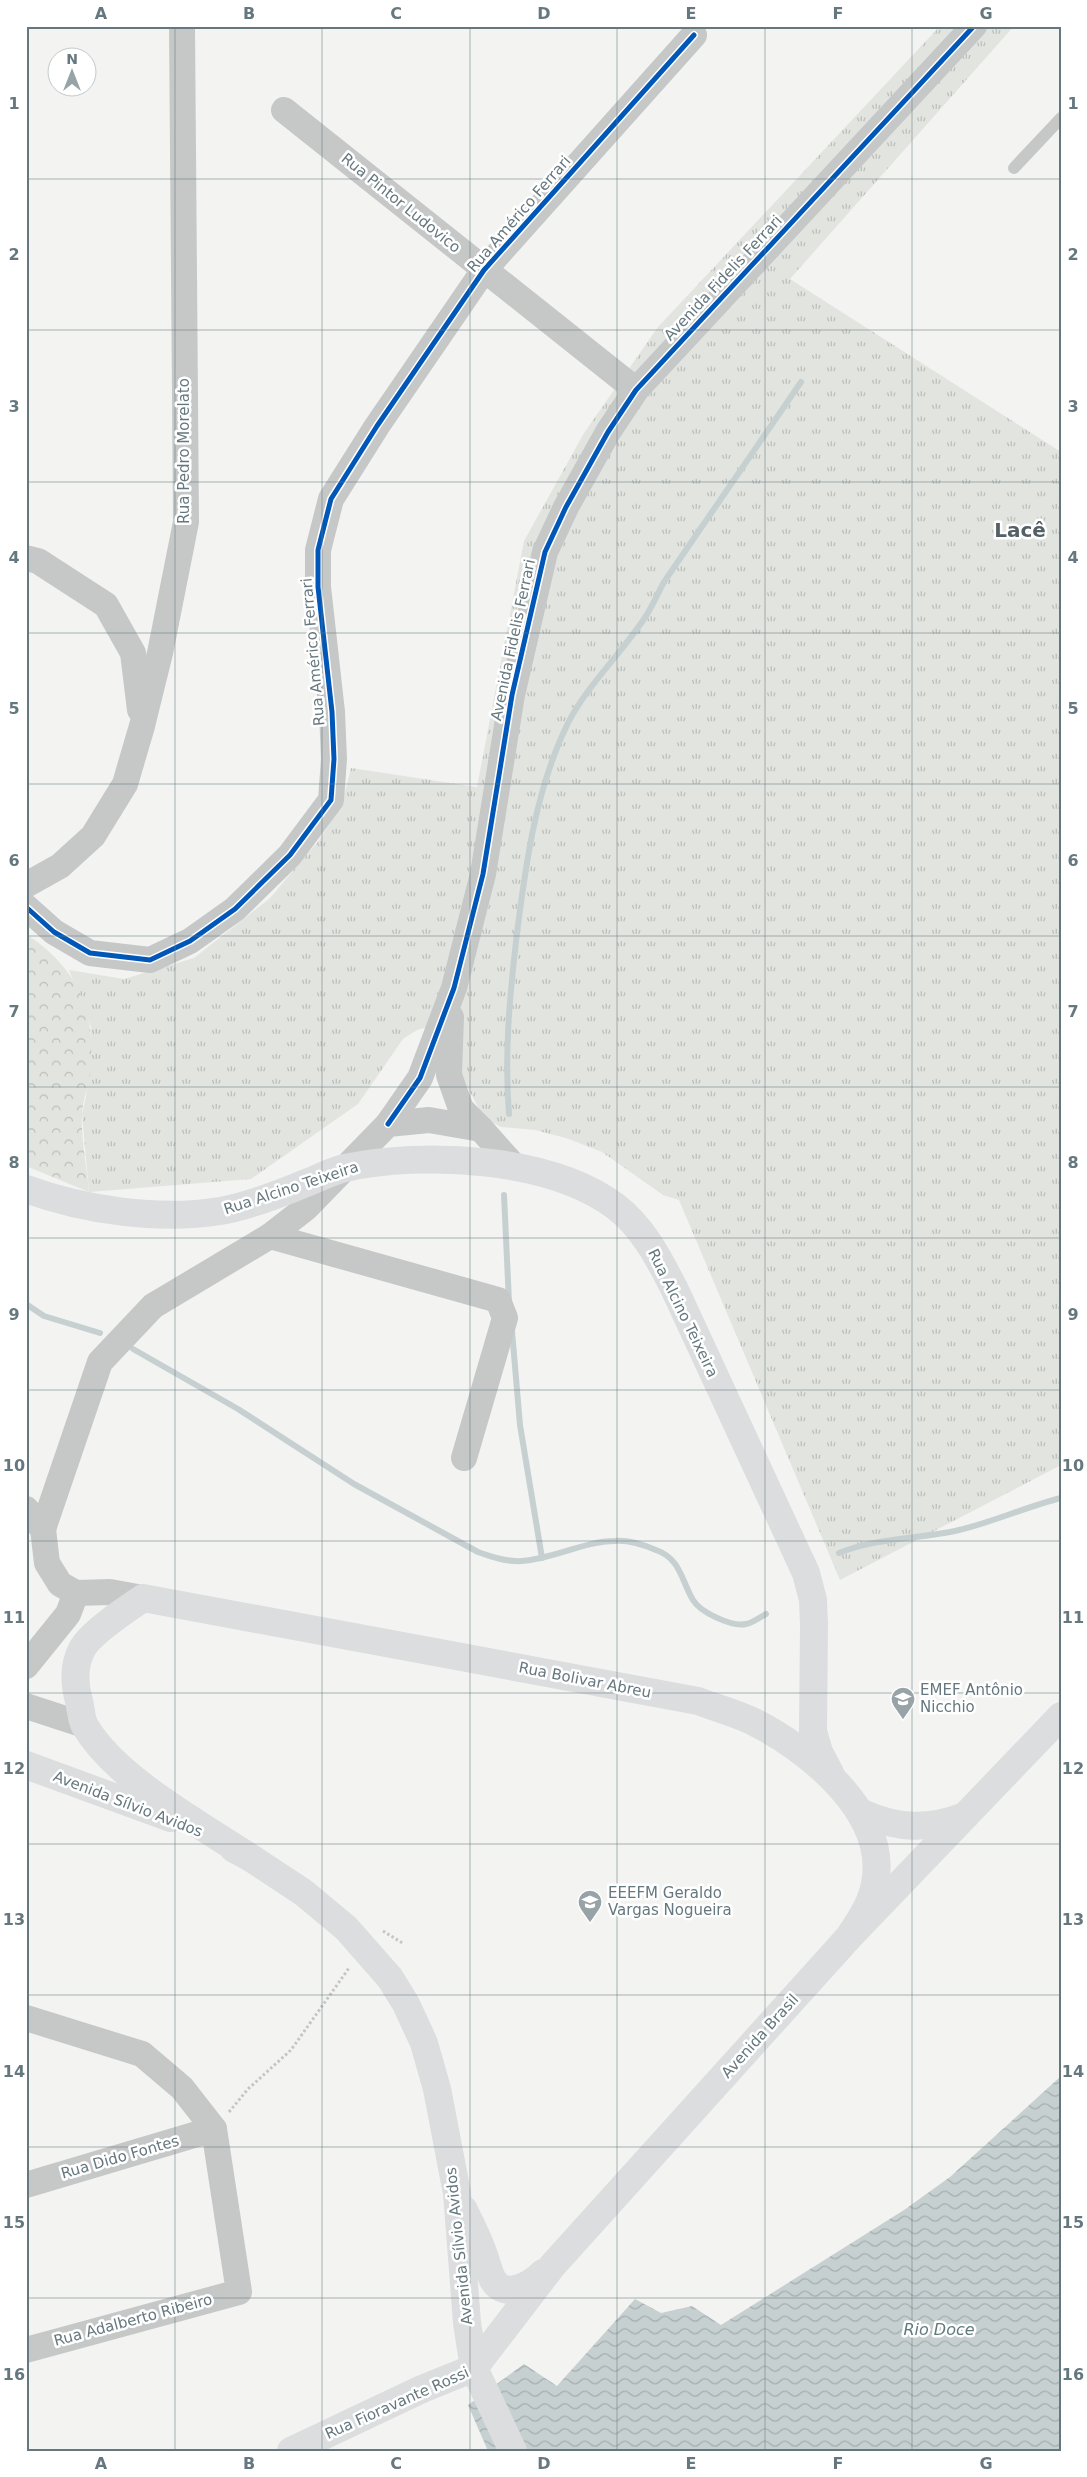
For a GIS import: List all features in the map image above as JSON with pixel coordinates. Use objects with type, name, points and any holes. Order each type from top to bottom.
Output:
[{"type":"main road","name":"Rua Alcino Teixeira","points":[[26,1189],[122,1212],[186,1213],[221,1211],[304,1184],[343,1168],[428,1159],[514,1166],[554,1177],[589,1191],[616,1206],[654,1250],[674,1288],[806,1573],[813,1600],[813,1731],[819,1752],[832,1777]]},
{"type":"main road","name":"Rua Bolivar Abreu","points":[[142,1598],[698,1701],[751,1721],[779,1737],[832,1777],[862,1813],[871,1835],[877,1865],[870,1902],[849,1937]]},
{"type":"main road","points":[[142,1598],[107,1624],[82,1647],[75,1668],[75,1678],[84,1725],[106,1753],[132,1779],[251,1858]]},
{"type":"main road","name":"Avenida Brasil","points":[[474,2368],[553,2265],[849,1937],[1061,1716]]},
{"type":"main road","name":"Avenida Sílvio Avidos","points":[[26,1765],[128,1801],[180,1822],[251,1858],[304,1894],[346,1928],[390,1978],[406,2004],[424,2044],[437,2089],[456,2193],[467,2324],[474,2368],[510,2444]]},
{"type":"main road","points":[[862,1813],[882,1822],[903,1827],[925,1827],[946,1823],[966,1815]]},
{"type":"main road","points":[[456,2193],[483,2252],[492,2279],[498,2286],[505,2289],[518,2289],[534,2282],[553,2265]]},
{"type":"main road","name":"Rua Fioravante Rossi","points":[[291,2451],[422,2389],[474,2368]]},
{"type":"street","name":"Rua Pedro Morelato","points":[[26,885],[60,866],[93,836],[124,784],[142,726],[160,653],[186,522],[182,26]]},
{"type":"street","name":"Avenida Fidelis Ferrari","points":[[43,1529],[100,1362],[153,1306],[270,1236],[306,1208],[388,1124],[420,1078],[454,988],[483,874],[512,694],[545,552],[566,507],[608,432],[636,390],[974,26]]},
{"type":"street","name":"Rua Américo Ferrari","points":[[26,906],[54,932],[90,953],[150,960],[190,941],[235,909],[290,854],[331,800],[334,759],[332,721],[318,588],[318,550],[331,499],[377,426],[484,270],[694,35]]},
{"type":"street","name":"Rua Pintor Ludovico","points":[[284,110],[636,390]]},
{"type":"street","points":[[26,558],[38,561],[106,605],[133,653],[142,726]]},
{"type":"street","name":"Avenida Fidelis Ferrari","points":[[454,988],[449,1035],[449,1075],[461,1109],[514,1166]]},
{"type":"street","points":[[388,1124],[429,1120],[481,1129]]},
{"type":"street","points":[[270,1236],[498,1300],[505,1318],[464,1458]]},
{"type":"street","points":[[26,1509],[43,1529],[47,1563],[72,1604],[82,1647]]},
{"type":"street","points":[[26,1666],[72,1604],[110,1592],[142,1598]]},
{"type":"street","points":[[26,1706],[84,1725]]},
{"type":"street","points":[[26,2018],[142,2054],[182,2088],[214,2129]]},
{"type":"street","name":"Rua Dido Fontes","points":[[26,2185],[214,2129]]},
{"type":"street","name":"Rua Adalberto Ribeiro","points":[[26,2350],[239,2292],[214,2129]]},
{"type":"lane","points":[[1014,168],[1061,118]]},
{"type":"path","points":[[382,1930],[404,1944]]},
{"type":"path","points":[[214,2129],[248,2089],[291,2050],[343,1976]]},
{"type":"green space","points":[[940,26],[1014,26],[790,279],[1061,452],[1061,1465],[840,1580],[679,1200],[663,1195],[602,1152],[566,1138],[535,1130],[501,1127],[484,1118],[434,1025],[417,1030],[403,1039],[358,1104],[251,1179],[89,1192],[82,1114],[86,1097],[91,1027],[69,970],[124,979],[194,958],[270,898],[319,840],[342,804],[351,768],[477,787],[524,541],[584,433],[658,327]]},
{"type":"green space","points":[[26,934],[58,960],[70,975],[79,990],[90,1026],[91,1067],[82,1110],[83,1144],[89,1192],[26,1166]]},
{"type":"water","name":"Rio Doce","points":[[1061,2076],[1061,2451],[488,2451],[468,2405],[524,2364],[557,2386],[635,2299],[661,2313],[692,2306],[721,2325],[904,2210],[950,2177]]},
{"type":"waterway","points":[[509,1114],[508,1023],[520,906],[540,799],[557,748],[568,723],[585,695],[637,630],[664,582],[801,382]]},
{"type":"waterway","points":[[504,1195],[509,1302]]},
{"type":"waterway","points":[[26,1304],[44,1316],[100,1333]]},
{"type":"waterway","points":[[512,1331],[520,1425],[542,1558]]},
{"type":"waterway","points":[[133,1349],[238,1409],[354,1484],[478,1552],[505,1560],[522,1561],[534,1560],[603,1542],[631,1542],[656,1550],[671,1559],[676,1565],[693,1600],[702,1609],[716,1618],[732,1623],[746,1624],[766,1614]]},
{"type":"waterway","points":[[839,1553],[867,1544],[955,1531],[1061,1498]]},
{"type":"cycle path","points":[[388,1124],[420,1078],[454,988],[483,874],[512,695],[545,552],[566,507],[608,432],[636,390],[974,26]]},
{"type":"cycle path","points":[[26,907],[54,932],[90,953],[150,960],[190,941],[235,909],[290,855],[331,800],[334,759],[332,712],[318,587],[318,550],[331,499],[377,426],[484,270],[694,35]]},
{"type":"place","name":"EMEF Antônio Nicchio","points":[[903,1720]]},
{"type":"place","name":"EEEFM Geraldo Vargas Nogueira","points":[[590,1923]]},
{"type":"district","name":"Lacê","points":[[1020,530]]}]
